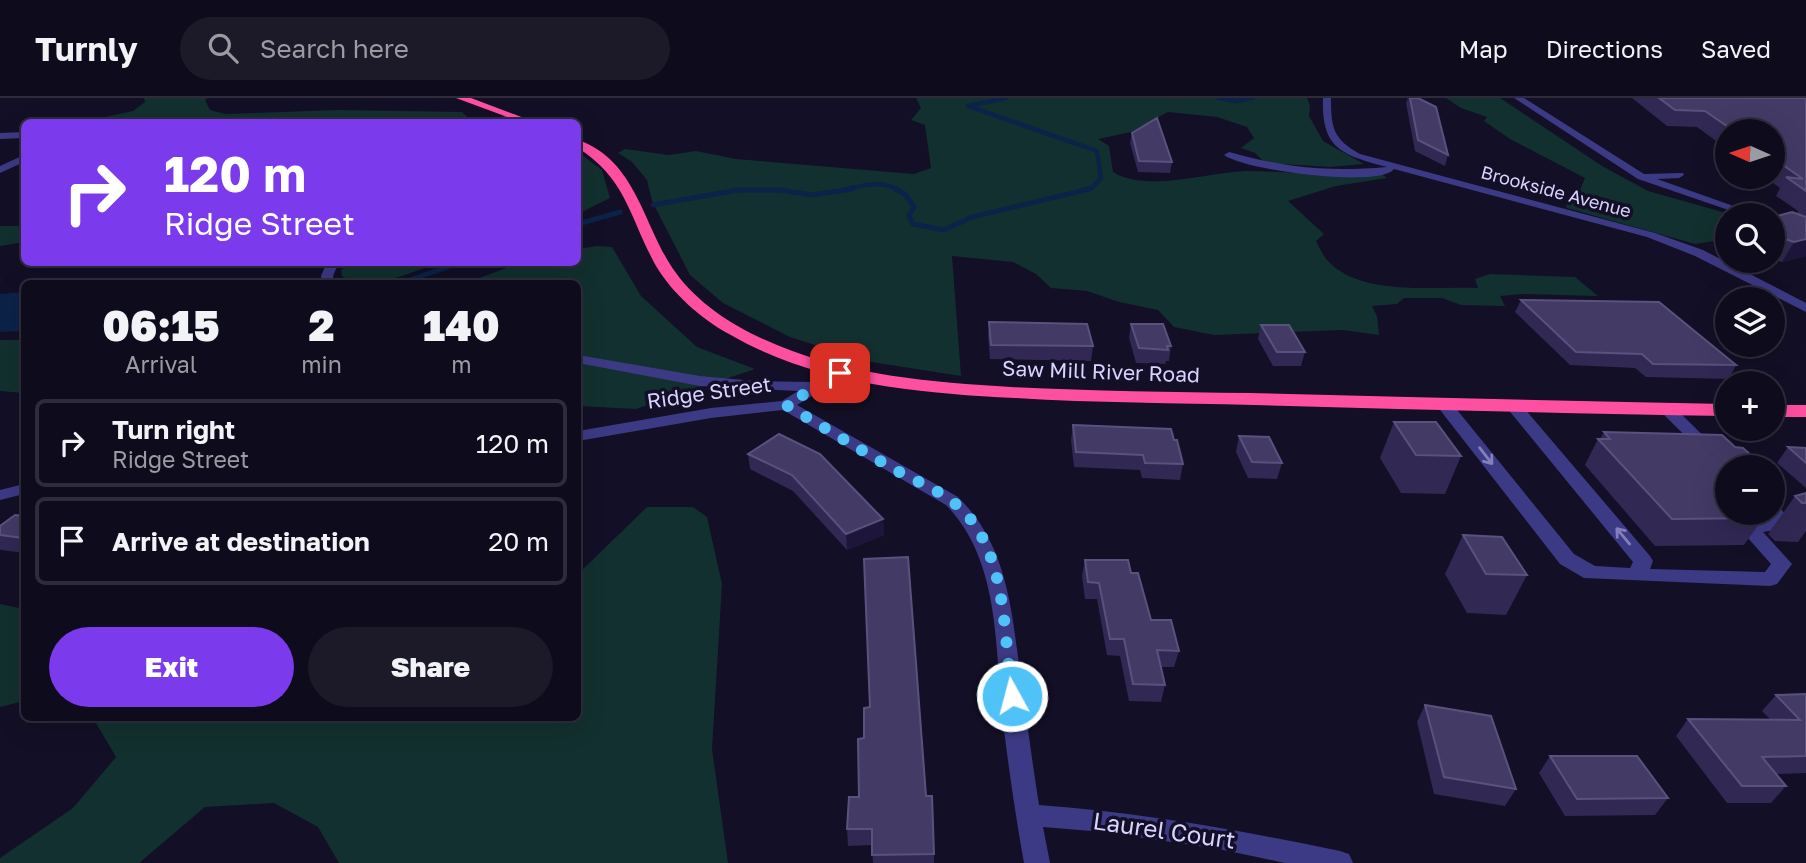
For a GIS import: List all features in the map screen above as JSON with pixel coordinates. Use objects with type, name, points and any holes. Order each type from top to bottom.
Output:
[{"type":"highway","points":[[461,98],[520,119]]},
{"type":"highway","name":"Saw Mill River Road","points":[[581,145],[603,159],[622,178],[664,266],[702,309],[736,332],[789,356],[840,373],[931,388],[989,391],[1715,410]]},
{"type":"highway","points":[[1785,411],[1806,411]]},
{"type":"street","name":"Brookside Avenue","points":[[1327,98],[1326,126],[1334,142],[1357,156],[1651,236],[1699,253],[1806,309]]},
{"type":"street","points":[[1518,98],[1642,177],[1717,203]]},
{"type":"street","points":[[506,119],[514,117]]},
{"type":"street","points":[[0,136],[21,135]]},
{"type":"street","points":[[1229,155],[1269,168],[1300,173],[1344,174],[1404,169]]},
{"type":"street","points":[[0,170],[21,160]]},
{"type":"street","points":[[1642,177],[1679,175]]},
{"type":"street","points":[[581,360],[700,381],[754,386],[816,387]]},
{"type":"street","name":"Ridge Street","points":[[581,435],[711,413],[786,405],[840,373]]},
{"type":"street","points":[[1443,403],[1567,559],[1591,573],[1770,579],[1782,564],[1748,528],[1775,525]]},
{"type":"street","points":[[786,405],[952,501],[968,516],[980,535],[991,562],[999,595],[1028,815],[1037,863]]},
{"type":"street","points":[[1513,405],[1643,561],[1637,575]]},
{"type":"street","points":[[1666,408],[1715,455]]},
{"type":"street","points":[[0,495],[21,490]]},
{"type":"street","name":"Laurel Court","points":[[1028,815],[1102,821],[1219,837],[1340,863]]},
{"type":"green space","points":[[144,98],[208,98],[205,100],[210,110],[225,114],[337,110],[462,112],[469,119],[96,119],[133,111],[145,102]]},
{"type":"green space","points":[[916,98],[1307,98],[1309,116],[1323,141],[1364,164],[1330,167],[1265,163],[1255,153],[1241,148],[1254,138],[1247,127],[1217,117],[1168,112],[1131,132],[1098,139],[1109,146],[1113,172],[1143,181],[1178,180],[1246,171],[1382,174],[1387,178],[1336,186],[1288,201],[1324,234],[1316,241],[1327,260],[1341,272],[1358,280],[1398,287],[1478,288],[1475,279],[1490,274],[1575,277],[1598,296],[1500,296],[1505,306],[1461,305],[1442,298],[1404,298],[1397,304],[1372,306],[1377,316],[1379,335],[1343,330],[1214,335],[1174,327],[1158,310],[1119,302],[1087,291],[1051,288],[1036,274],[1013,262],[952,256],[961,376],[865,361],[790,337],[723,303],[690,275],[652,201],[647,180],[632,162],[618,153],[625,149],[669,155],[696,151],[736,159],[914,174],[931,168],[925,125],[911,120],[921,108]]},
{"type":"green space","points":[[1446,98],[1500,98],[1602,166],[1648,191],[1715,210],[1715,241],[1695,244],[1567,208],[1564,198],[1579,192],[1585,178],[1510,139],[1484,121],[1487,117],[1461,108]]},
{"type":"green space","points":[[581,154],[602,170],[610,198],[581,212]]},
{"type":"green space","points":[[0,226],[21,226],[21,242],[0,246]]},
{"type":"green space","points":[[612,247],[641,296],[697,347],[755,369],[636,409],[581,406],[581,280],[474,280],[512,266],[581,266],[581,249]]},
{"type":"green space","points":[[346,266],[430,266],[390,280],[350,280],[342,276],[341,270]]},
{"type":"green space","points":[[0,340],[21,340],[21,393],[0,391]]},
{"type":"green space","points":[[647,507],[693,507],[707,517],[722,584],[712,749],[728,863],[339,863],[318,827],[274,803],[205,807],[139,863],[0,863],[0,858],[73,808],[116,757],[95,721],[581,721],[581,571]]},
{"type":"green space","points":[[0,604],[21,608],[21,702],[0,707]]},
{"type":"water","points":[[21,292],[21,331],[0,332],[0,294]]},
{"type":"building","points":[[1410,98],[1418,98],[1436,107],[1448,155],[1418,140]]},
{"type":"building","points":[[1659,98],[1806,98],[1806,191],[1786,177],[1803,179],[1785,166],[1785,119],[1717,119],[1705,111],[1675,110]]},
{"type":"building","points":[[1157,118],[1172,162],[1139,161],[1132,133]]},
{"type":"building","points":[[1792,212],[1806,217],[1806,239],[1794,242],[1785,239],[1785,214]]},
{"type":"building","points":[[1521,300],[1659,302],[1715,348],[1715,357],[1726,357],[1736,365],[1653,364],[1642,354],[1576,352]]},
{"type":"building","points":[[989,322],[1087,324],[1093,346],[991,345]]},
{"type":"building","points":[[1131,324],[1163,324],[1171,346],[1167,346],[1168,350],[1139,348]]},
{"type":"building","points":[[1261,325],[1289,325],[1305,352],[1277,352]]},
{"type":"building","points":[[1394,422],[1436,422],[1461,456],[1416,455]]},
{"type":"building","points":[[1073,425],[1171,429],[1174,440],[1177,440],[1183,464],[1145,463],[1143,455],[1076,452]]},
{"type":"building","points":[[1604,432],[1715,435],[1715,441],[1728,441],[1751,455],[1715,455],[1715,519],[1672,519],[1598,439],[1610,439]]},
{"type":"building","points":[[779,434],[820,454],[883,519],[846,534],[792,475],[748,454]]},
{"type":"building","points":[[1239,436],[1269,437],[1282,463],[1252,462]]},
{"type":"building","points":[[1788,447],[1806,448],[1806,463]]},
{"type":"building","points":[[1806,493],[1806,503],[1802,503],[1795,496]]},
{"type":"building","points":[[15,515],[21,516],[21,538],[0,535],[0,526]]},
{"type":"building","points":[[1463,535],[1502,537],[1527,575],[1486,574]]},
{"type":"building","points":[[908,557],[926,796],[932,796],[934,854],[872,855],[872,829],[847,829],[849,797],[859,797],[858,739],[864,738],[864,708],[870,707],[864,559]]},
{"type":"building","points":[[1085,560],[1128,560],[1131,573],[1138,573],[1151,620],[1171,620],[1179,651],[1157,650],[1165,685],[1133,684],[1124,639],[1110,639],[1099,583],[1088,582]]},
{"type":"building","points":[[1806,694],[1806,756],[1762,757],[1786,786],[1742,786],[1688,719],[1800,720],[1776,695]]},
{"type":"building","points":[[1425,705],[1491,716],[1516,789],[1444,777]]},
{"type":"building","points":[[1550,756],[1637,756],[1668,798],[1577,799]]},
{"type":"waterway","points":[[1006,98],[968,106],[1097,151],[1101,178],[1092,188],[1082,190]]},
{"type":"waterway","points":[[1218,98],[1236,101],[1252,98]]},
{"type":"waterway","points":[[841,190],[877,184],[899,190]]},
{"type":"waterway","points":[[780,190],[812,195],[852,189]]},
{"type":"waterway","points":[[895,189],[905,194],[914,207],[909,216],[913,224],[944,230],[972,217],[1089,189]]},
{"type":"waterway","points":[[653,205],[738,190]]},
{"type":"waterway","points":[[738,190],[780,190]]},
{"type":"waterway","points":[[581,223],[620,212]]},
{"type":"waterway","points":[[410,280],[450,266]]},
{"type":"route","points":[[840,373],[786,405],[923,483],[952,501],[968,516],[980,535],[995,578],[1012,696]]}]
